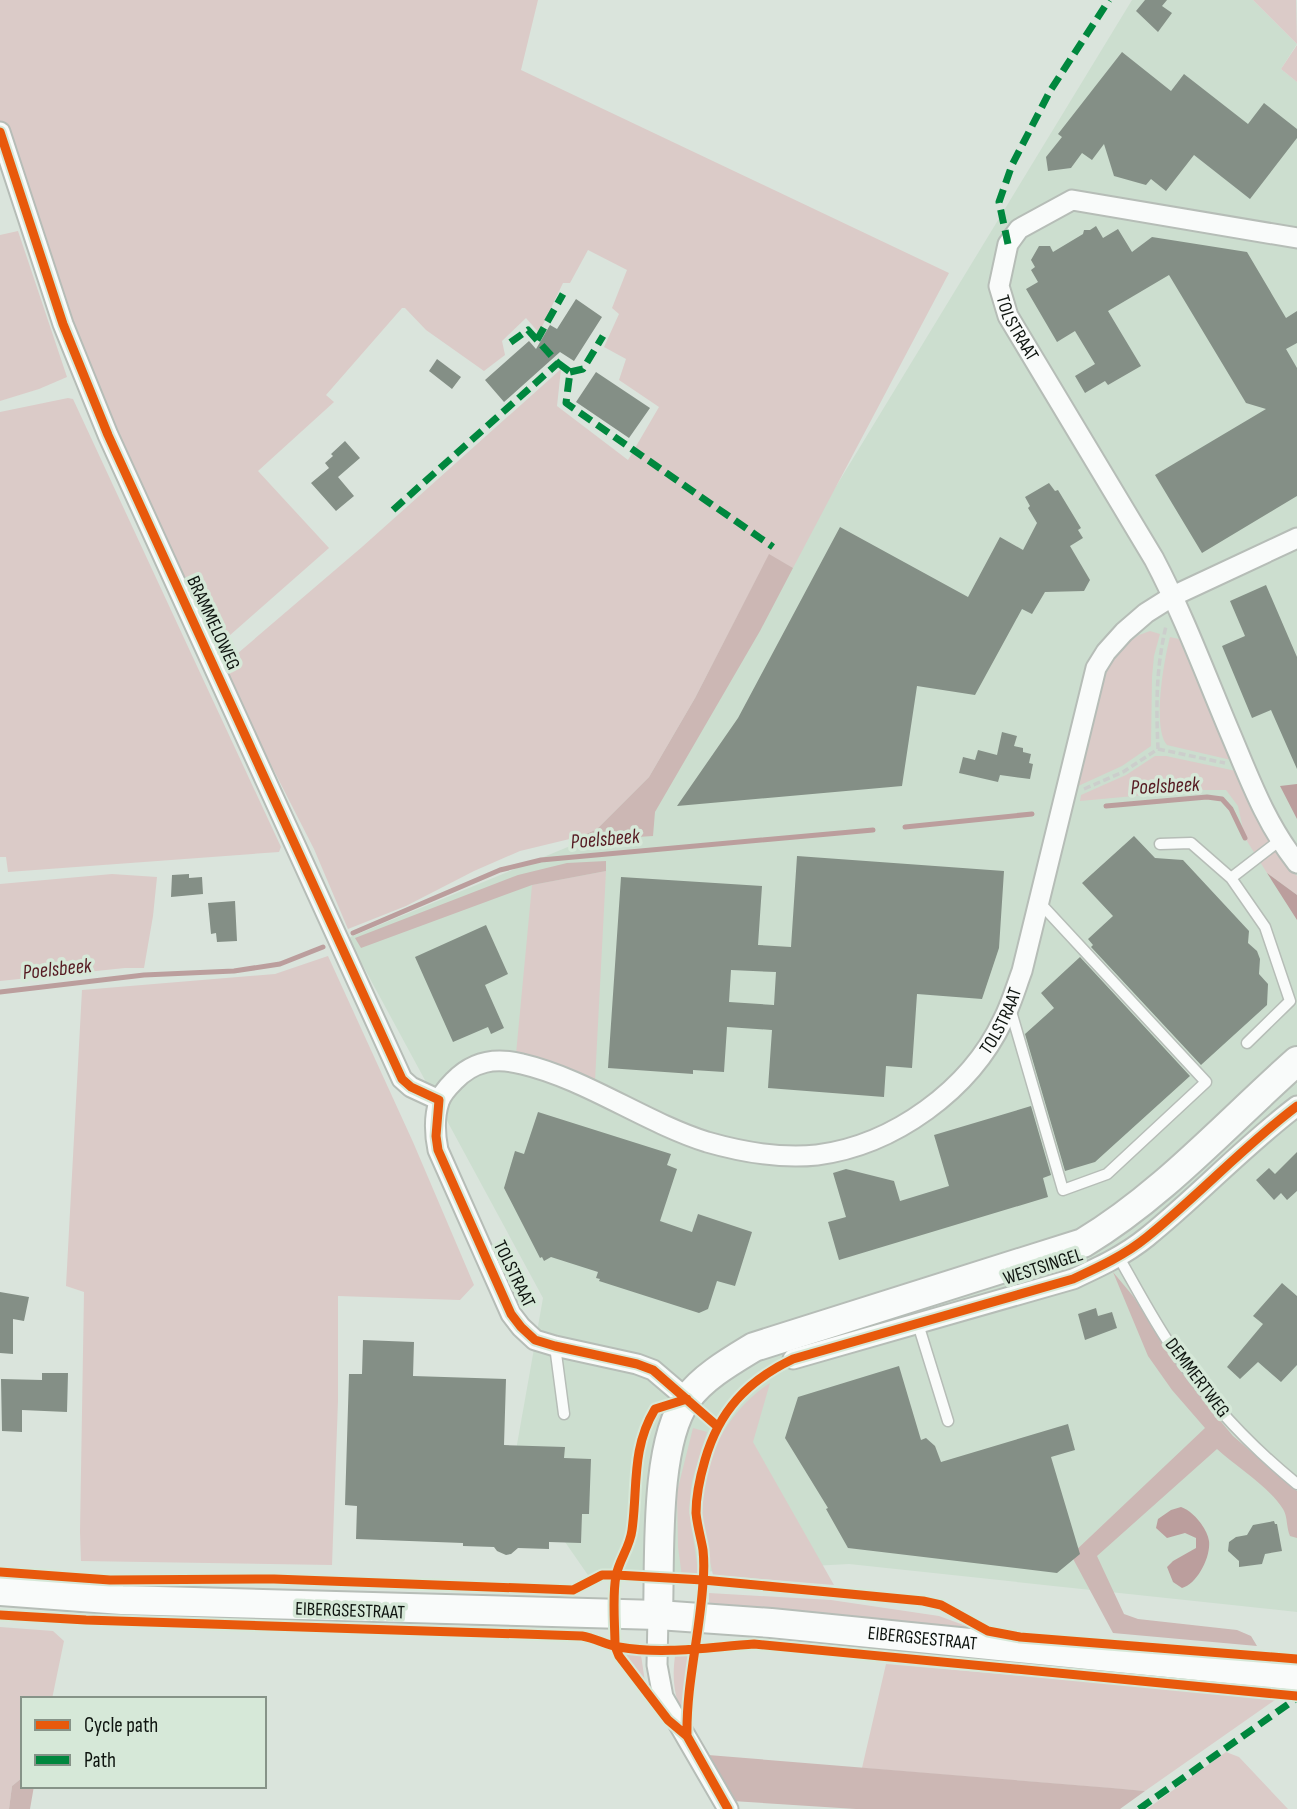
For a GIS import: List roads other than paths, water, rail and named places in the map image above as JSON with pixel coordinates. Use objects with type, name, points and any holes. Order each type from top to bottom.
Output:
[{"type":"main road","name":"WESTSINGEL","points":[[658,1615],[663,1471],[670,1439],[687,1399],[720,1369],[754,1347],[1083,1243],[1108,1228],[1154,1192],[1297,1060]]},
{"type":"main road","name":"EIBERGSESTRAAT","points":[[0,1591],[122,1600],[658,1615],[771,1623],[1297,1676]]},
{"type":"street","name":"BRAMMELOWEG","points":[[0,132],[56,303],[108,435],[402,1079],[411,1087],[439,1100]]},
{"type":"street","name":"TOLSTRAAT","points":[[1297,237],[1072,200],[1019,229],[1007,244],[999,286],[1008,316],[1154,559],[1173,596],[1260,804],[1279,841],[1297,863]]},
{"type":"street","name":"TOLSTRAAT","points":[[687,1399],[653,1370],[535,1340],[511,1314],[438,1150],[436,1136],[439,1100],[468,1068],[487,1061],[508,1060],[559,1076],[675,1130],[754,1153],[817,1155],[860,1145],[906,1122],[960,1083],[1003,1022],[1022,971],[1096,668],[1106,652],[1146,612],[1173,596],[1297,538]]},
{"type":"street","name":"WESTSINGEL","points":[[793,1359],[1073,1279],[1146,1238],[1297,1106]]},
{"type":"street","points":[[658,1615],[657,1665],[663,1697],[728,1809]]},
{"type":"lane","points":[[1231,878],[1279,841]]},
{"type":"lane","points":[[1160,845],[1191,844],[1231,878],[1265,927],[1290,1001],[1247,1043]]},
{"type":"lane","points":[[1010,1005],[1063,1190],[1107,1174],[1206,1082],[1039,901]]},
{"type":"lane","name":"DEMMERTWEG","points":[[1118,1256],[1172,1348],[1214,1405],[1270,1462],[1297,1484]]},
{"type":"lane","points":[[918,1324],[948,1421]]},
{"type":"lane","points":[[555,1346],[564,1414]]},
{"type":"waterway","name":"Poelsbeek","points":[[1106,806],[1207,797],[1222,799],[1231,809],[1245,838]]},
{"type":"waterway","name":"Poelsbeek","points":[[905,827],[1032,814]]},
{"type":"waterway","name":"Poelsbeek","points":[[353,933],[500,870],[541,860],[873,830]]},
{"type":"waterway","name":"Poelsbeek","points":[[0,992],[144,975],[234,971],[280,964],[323,947]]}]
